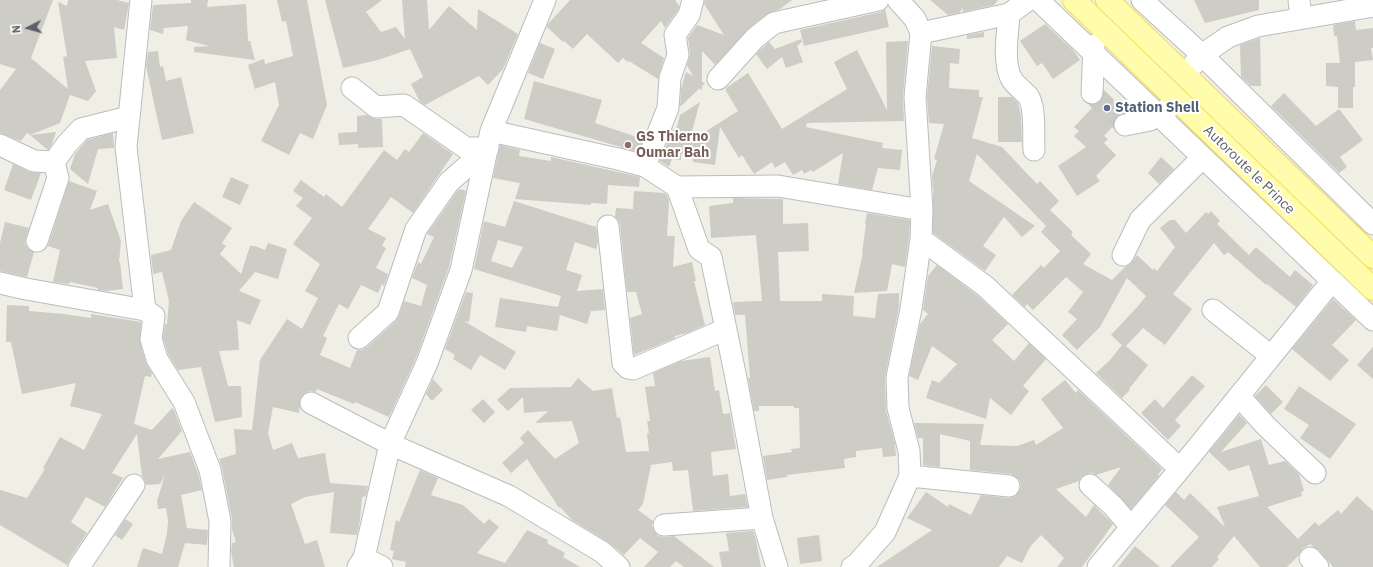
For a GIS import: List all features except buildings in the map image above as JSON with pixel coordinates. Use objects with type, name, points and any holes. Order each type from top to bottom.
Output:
[{"type":"main road","name":"Autoroute le Prince","points":[[1074,0],[1373,289]]},
{"type":"main road","name":"Autoroute le Prince","points":[[1107,0],[1373,257]]},
{"type":"street","points":[[141,0],[126,148],[145,310]]},
{"type":"street","points":[[368,564],[390,444],[427,363],[461,270],[489,139],[545,0]]},
{"type":"street","points":[[645,166],[668,108],[670,78],[678,55],[675,35],[689,15],[693,0]]},
{"type":"street","points":[[718,79],[755,38],[774,23],[878,0]]},
{"type":"street","points":[[852,567],[857,564],[886,532],[910,476],[909,451],[898,408],[897,377],[911,309],[921,239],[922,210],[915,97],[921,33],[915,19],[898,0]]},
{"type":"street","points":[[921,33],[1009,14],[1028,0]]},
{"type":"street","points":[[1038,0],[1373,320]]},
{"type":"street","points":[[1142,0],[1202,55],[1373,224]]},
{"type":"street","points":[[1184,75],[1202,55],[1228,37],[1300,9],[1373,6]]},
{"type":"street","points":[[1009,14],[1006,53],[1008,70],[1013,83],[1028,96],[1033,107],[1034,150]]},
{"type":"street","points":[[1092,93],[1095,20]]},
{"type":"street","points":[[352,88],[376,107],[404,105],[466,148],[489,139],[618,159],[645,166],[677,188],[778,186],[922,210]]},
{"type":"street","points":[[1124,125],[1150,120],[1179,102]]},
{"type":"street","points":[[37,241],[58,178],[54,162],[67,144],[81,128],[129,116]]},
{"type":"street","points":[[359,338],[388,312],[416,229],[449,182],[489,139]]},
{"type":"street","points":[[0,145],[34,161],[54,162]]},
{"type":"street","points":[[1122,255],[1140,220],[1202,158]]},
{"type":"street","points":[[1286,173],[1350,213],[1373,224]]},
{"type":"street","points":[[677,188],[699,249],[711,258],[762,518],[777,567]]},
{"type":"street","points":[[608,226],[623,363],[628,368],[632,369],[726,329]]},
{"type":"street","points":[[921,239],[985,286],[1180,469]]},
{"type":"street","points":[[1098,567],[1180,469],[1332,280]]},
{"type":"street","points":[[0,283],[145,310],[154,316],[151,339],[157,359],[184,402],[210,470],[220,521],[219,567]]},
{"type":"street","points":[[1213,310],[1271,356]]},
{"type":"street","points":[[1239,396],[1265,425],[1315,473]]},
{"type":"street","points":[[311,403],[390,444],[509,496],[602,552],[619,567]]},
{"type":"street","points":[[910,476],[1009,486]]},
{"type":"street","points":[[79,567],[134,485]]},
{"type":"street","points":[[1090,485],[1113,506],[1131,527]]},
{"type":"street","points":[[664,525],[762,518]]},
{"type":"tunnel","points":[[1092,93],[1125,125]]},
{"type":"place","name":"Station Shell","points":[[1107,108]]},
{"type":"place","name":"GS Thierno Oumar Bah","points":[[628,145]]}]
